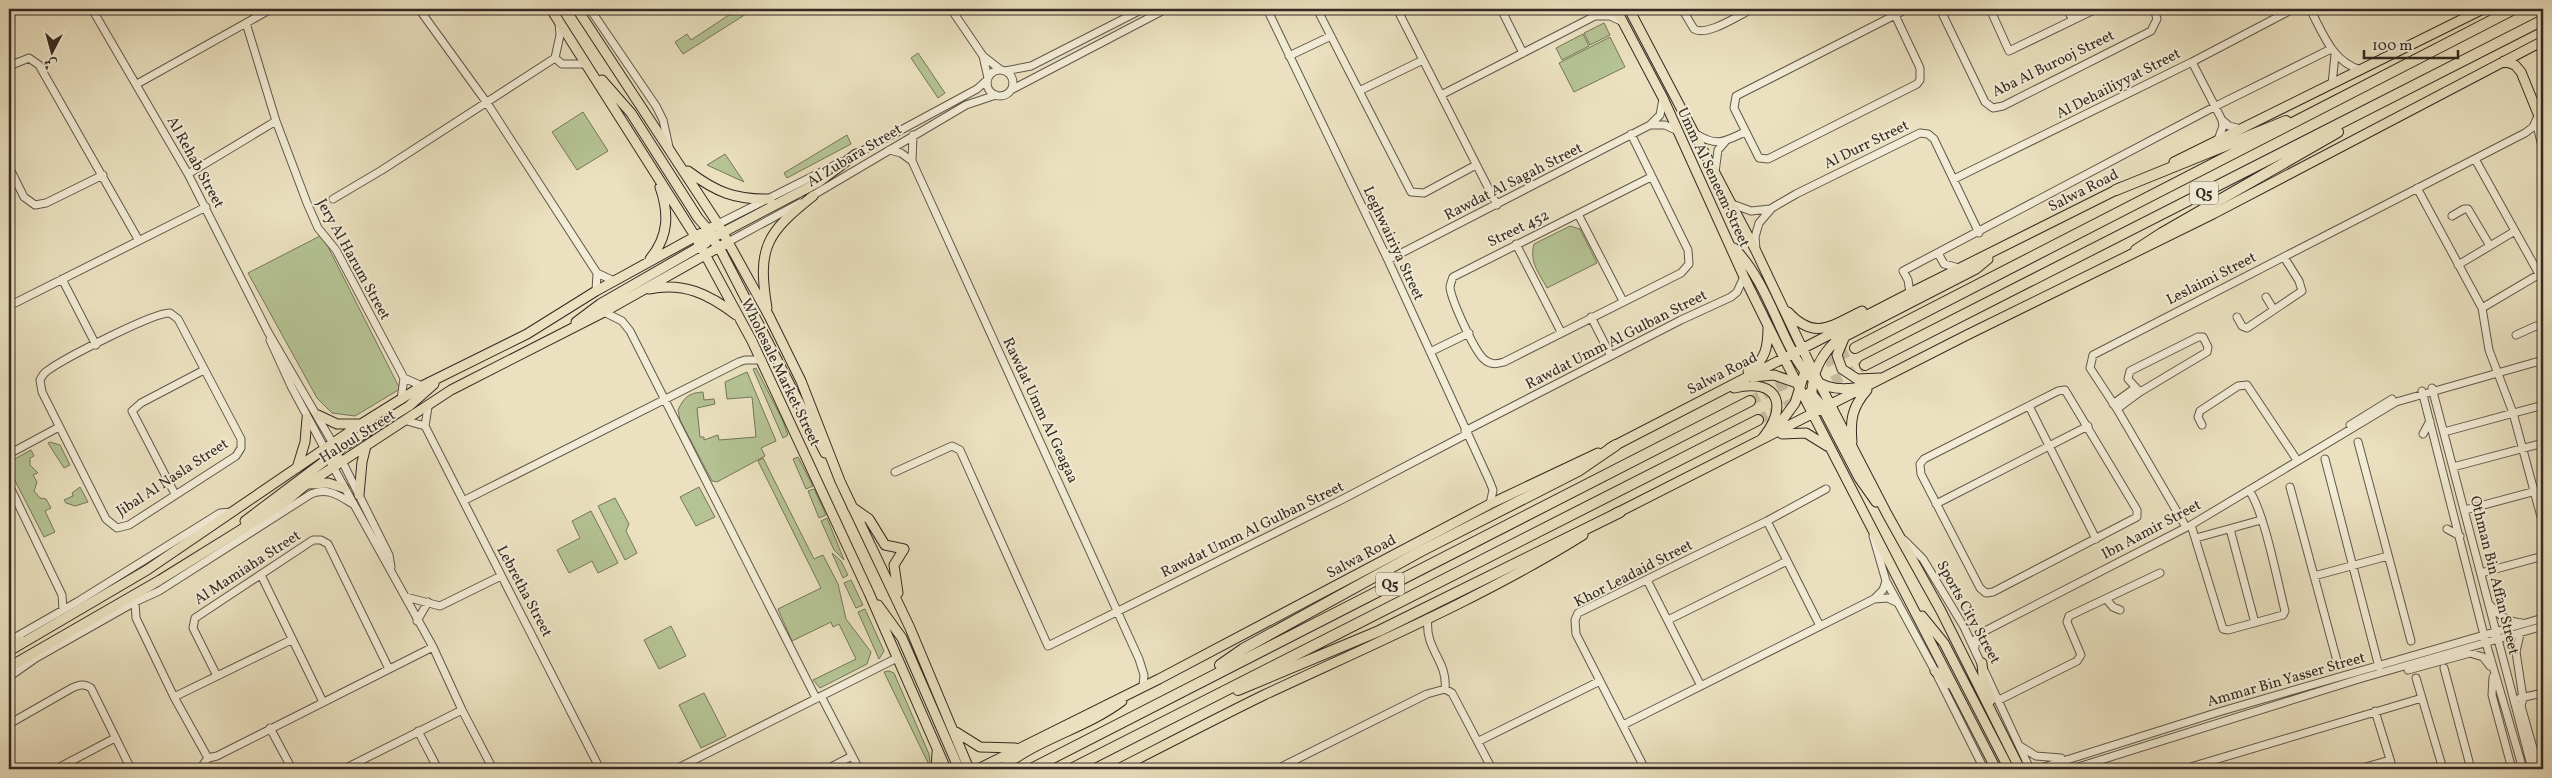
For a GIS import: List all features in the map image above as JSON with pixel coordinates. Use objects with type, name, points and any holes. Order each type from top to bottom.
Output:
[{"type":"highway","name":"Q5","points":[[1855,348],[2514,9]]},
{"type":"highway","name":"Q5","points":[[1865,365],[2386,102],[2543,20]]},
{"type":"highway","points":[[2116,190],[2349,95]]},
{"type":"highway","points":[[2136,250],[2162,233],[2320,144],[2386,102]]},
{"type":"highway","name":"Q5","points":[[1031,769],[1750,401]]},
{"type":"highway","name":"Q5","points":[[1071,769],[1758,420]]},
{"type":"highway","points":[[1195,684],[1243,649],[1420,551],[1578,470],[1616,445]]},
{"type":"highway","points":[[1202,702],[1260,682],[1379,631],[1620,512]]},
{"type":"main road","name":"Wholesale Market Street","points":[[551,9],[704,250],[762,360],[869,593],[946,769]]},
{"type":"main road","name":"Wholesale Market Street","points":[[577,9],[682,167],[714,234],[728,242],[769,316],[801,381],[840,481],[910,628],[969,769]]},
{"type":"main road","name":"Umm Al Seneem Street","points":[[1616,9],[1663,98],[1744,277],[1784,358]]},
{"type":"main road","name":"Umm Al Seneem Street","points":[[1629,9],[1756,251],[1802,348]]},
{"type":"main road","name":"Salwa Road","points":[[978,769],[1143,687],[1490,504],[1616,445],[1910,293],[1997,252],[2116,190],[2483,9]]},
{"type":"main road","points":[[1118,769],[1226,714],[1428,618],[1511,576],[1620,512],[2136,250],[2213,214],[2543,41]]},
{"type":"main road","points":[[2526,50],[2524,64],[2540,118]]},
{"type":"main road","points":[[2504,61],[2515,65],[2521,72],[2540,118]]},
{"type":"main road","points":[[589,67],[631,113],[714,234],[840,481]]},
{"type":"main road","points":[[695,236],[714,234],[819,182],[856,154]]},
{"type":"main road","points":[[682,167],[711,187],[729,196],[770,199]]},
{"type":"main road","points":[[647,263],[658,248],[666,228],[666,206],[656,174]]},
{"type":"main road","points":[[769,316],[762,267],[768,244],[783,222],[813,196]]},
{"type":"main road","points":[[560,334],[600,304],[704,250],[714,234]]},
{"type":"main road","name":"Haloul Street","points":[[9,651],[147,570],[297,468],[327,453],[361,424],[422,386],[527,334],[596,291],[695,236]]},
{"type":"main road","name":"Haloul Street","points":[[9,666],[160,580],[224,538],[284,503],[304,487],[367,445],[465,383],[604,312],[704,250],[719,247],[728,242]]},
{"type":"main road","points":[[1730,244],[1752,270],[1793,353],[1813,377],[1844,389],[1872,385]]},
{"type":"main road","points":[[1814,415],[1811,393],[1813,377],[1827,350],[1847,334],[1976,269],[1997,252]]},
{"type":"main road","points":[[642,290],[671,286],[695,290],[722,303],[740,318]]},
{"type":"main road","points":[[1780,304],[1803,326],[1820,330],[1871,307],[1884,307]]},
{"type":"main road","points":[[1694,404],[1704,393],[1752,369],[1761,361],[1767,348],[1768,324]]},
{"type":"main road","points":[[1847,334],[1840,344],[1837,355],[1839,364],[1844,372],[1852,377],[1867,380],[1891,375]]},
{"type":"main road","name":"Sports City Street","points":[[1802,348],[1828,408],[1852,448],[1941,611],[2020,769]]},
{"type":"main road","points":[[1784,358],[1996,769]]},
{"type":"main road","points":[[334,467],[335,447],[409,406],[444,375]]},
{"type":"main road","points":[[1744,379],[1774,375],[1800,386],[1828,408],[1859,478],[1887,514]]},
{"type":"main road","points":[[1767,439],[1792,410],[1800,386],[1813,377]]},
{"type":"main road","points":[[1714,394],[1750,384],[1766,388],[1773,395],[1778,406],[1777,416],[1771,427],[1757,444]]},
{"type":"main road","points":[[1852,448],[1851,421],[1853,410],[1872,385]]},
{"type":"main road","points":[[318,415],[337,424],[361,424]]},
{"type":"main road","points":[[297,468],[305,442],[307,418]]},
{"type":"main road","points":[[1767,439],[1786,434],[1804,433],[1813,436],[1829,448]]},
{"type":"main road","points":[[359,495],[362,462],[367,445]]},
{"type":"main road","points":[[224,538],[327,453]]},
{"type":"main road","points":[[304,487],[322,482],[344,488]]},
{"type":"main road","points":[[280,514],[284,503]]},
{"type":"main road","points":[[852,507],[869,519],[885,546],[904,549],[896,560],[894,571],[897,590],[910,628]]},
{"type":"main road","points":[[146,596],[160,580]]},
{"type":"main road","points":[[869,593],[902,638],[960,769]]},
{"type":"main road","points":[[1908,598],[1944,643],[2009,769]]},
{"type":"main road","points":[[9,642],[28,641]]},
{"type":"main road","points":[[1982,663],[1983,676],[1998,725]]},
{"type":"main road","points":[[1935,671],[1944,678],[1962,700]]},
{"type":"main road","points":[[1001,769],[1018,757],[1104,714],[1133,692]]},
{"type":"main road","points":[[954,730],[965,740],[980,747],[993,749],[1021,747]]},
{"type":"main road","points":[[936,769],[937,749]]},
{"type":"main road","points":[[1010,769],[1018,757]]},
{"type":"street","name":"Al Rehab Street","points":[[92,9],[188,174],[268,332],[318,415],[389,555],[391,567]]},
{"type":"street","points":[[137,84],[271,9]]},
{"type":"street","points":[[419,9],[487,102],[597,273],[614,281]]},
{"type":"street","name":"Wholesale Market Street","points":[[590,9],[656,106],[663,120],[669,148]]},
{"type":"street","points":[[951,9],[983,56],[1012,79],[1011,90]]},
{"type":"street","points":[[983,56],[988,87],[996,95],[1006,94],[1166,9]]},
{"type":"street","name":"Leghwairiya Street","points":[[1267,9],[1388,260],[1493,490]]},
{"type":"street","points":[[1317,9],[1411,192],[1424,193],[1476,165]]},
{"type":"street","points":[[1397,9],[1497,205]]},
{"type":"street","points":[[1502,9],[1523,53]]},
{"type":"street","points":[[1596,16],[1601,9]]},
{"type":"street","points":[[1682,9],[1694,29],[1703,32],[1752,9]]},
{"type":"street","points":[[1895,15],[1920,68],[1920,80],[1917,84],[1768,159],[1759,158],[1734,108],[1736,96],[1895,15],[1907,9]]},
{"type":"street","name":"Aba Al Burooj Street","points":[[1940,9],[1985,102],[1993,108],[2003,106],[2150,31],[2157,19],[2154,9]]},
{"type":"street","points":[[1990,9],[2009,51],[2096,9]]},
{"type":"street","points":[[2067,9],[2073,20]]},
{"type":"street","name":"Al Dehailiyyat Street","points":[[1954,179],[2192,62],[2293,9]]},
{"type":"street","points":[[2310,9],[2333,52],[2349,67],[2361,70]]},
{"type":"street","points":[[988,79],[993,72],[1031,66],[1139,10]]},
{"type":"street","points":[[1441,95],[1596,16],[1610,16],[1623,22]]},
{"type":"street","points":[[332,199],[554,58],[560,35],[559,22]]},
{"type":"street","name":"Jery Al Harum Street","points":[[246,23],[276,121],[296,178],[318,228],[336,250],[404,378]]},
{"type":"street","points":[[1289,56],[1331,36]]},
{"type":"street","points":[[2332,84],[2333,52]]},
{"type":"street","points":[[1910,293],[1908,280],[1903,271],[2214,107],[2333,52]]},
{"type":"street","points":[[9,66],[29,58],[39,65],[138,239]]},
{"type":"street","points":[[554,58],[562,64],[589,67]]},
{"type":"street","points":[[1359,91],[1423,60]]},
{"type":"street","points":[[2192,62],[2222,120],[2229,126],[2241,129]]},
{"type":"street","name":"Al Zubara Street","points":[[714,234],[770,199],[977,89],[988,79]]},
{"type":"street","name":"Al Zubara Street","points":[[728,242],[813,196],[913,135],[976,100],[996,95]]},
{"type":"street","points":[[1650,125],[1660,115],[1663,98]]},
{"type":"street","points":[[2540,118],[2540,141],[2543,150]]},
{"type":"street","name":"Leslaimi Street","points":[[2255,623],[2228,630],[2222,628],[2196,538],[2090,368],[2093,354],[2520,136],[2540,118]]},
{"type":"street","points":[[2218,140],[2223,126],[2222,120]]},
{"type":"street","points":[[188,174],[276,121]]},
{"type":"street","points":[[1650,125],[1665,124],[1678,131]]},
{"type":"street","name":"Rawdat Al Sagah Street","points":[[1388,260],[1650,125]]},
{"type":"street","points":[[1715,172],[1718,150],[1725,142],[1745,132]]},
{"type":"street","name":"Al Durr Street","points":[[1756,251],[1756,236],[1759,223],[1772,208],[1796,194],[1920,133],[1928,134],[1934,139],[1979,232]]},
{"type":"street","name":"Street 452","points":[[1631,134],[1688,250],[1689,264],[1681,273],[1498,364],[1491,363],[1480,355],[1452,295],[1450,287],[1453,277],[1651,177]]},
{"type":"street","points":[[1696,134],[1711,142],[1725,142]]},
{"type":"street","name":"Rawdat Umm Al Geagaa","points":[[913,135],[912,161],[1144,670]]},
{"type":"street","points":[[2520,136],[2531,136],[2540,141]]},
{"type":"street","points":[[889,150],[901,153],[912,161]]},
{"type":"street","points":[[2475,159],[2541,273],[2482,308]]},
{"type":"street","points":[[9,167],[24,197],[35,205],[46,204],[102,175]]},
{"type":"street","points":[[2417,188],[2482,308],[2489,350],[2513,413],[2543,524]]},
{"type":"street","name":"Al Durr Street","points":[[1730,203],[1751,211],[1772,208]]},
{"type":"street","points":[[9,306],[138,239],[206,208]]},
{"type":"street","points":[[2452,216],[2464,209],[2468,209],[2490,246]]},
{"type":"street","points":[[1578,214],[1623,301]]},
{"type":"street","points":[[2458,264],[2515,231]]},
{"type":"street","points":[[1516,244],[1560,332]]},
{"type":"street","points":[[1938,253],[1944,264],[1960,268]]},
{"type":"street","points":[[2237,317],[2242,326],[2247,328],[2302,291],[2299,281],[2284,257]]},
{"type":"street","points":[[596,291],[597,273]]},
{"type":"street","name":"Rawdat Umm Al Gulban Street","points":[[895,472],[952,446],[960,450],[1048,646],[1343,499],[1611,356],[1731,297],[1737,292],[1744,277]]},
{"type":"street","points":[[62,279],[96,344]]},
{"type":"street","points":[[2266,297],[2274,310]]},
{"type":"street","name":"Jibal Al Nasla Street","points":[[170,312],[178,319],[204,370],[241,439],[241,448],[236,456],[129,525],[117,528],[106,519],[59,428],[42,392],[40,385],[43,375],[96,344],[158,314],[170,312]]},
{"type":"street","points":[[604,312],[622,321],[634,338],[664,401],[819,697],[859,769]]},
{"type":"street","points":[[1591,317],[1611,356]]},
{"type":"street","points":[[2516,335],[2536,326],[2543,327]]},
{"type":"street","name":"Al Rehab Street","points":[[268,332],[273,347],[307,418],[383,558],[391,567],[493,769]]},
{"type":"street","points":[[1430,352],[1469,333]]},
{"type":"street","points":[[2115,406],[2138,390],[2207,352],[2208,347],[2203,337],[2198,337],[2130,370],[2128,379],[2138,390]]},
{"type":"street","points":[[464,500],[740,362],[745,360],[762,360]]},
{"type":"street","name":"Ibn Aamir Street","points":[[1983,632],[2188,526],[2328,442],[2399,396],[2498,373],[2543,360]]},
{"type":"street","points":[[175,494],[132,411],[141,403],[204,370]]},
{"type":"street","points":[[401,400],[404,378],[422,386]]},
{"type":"street","points":[[2202,426],[2198,417],[2200,411],[2238,386],[2247,385],[2297,460]]},
{"type":"street","name":"Othman Bin Affan Street","points":[[2433,389],[2532,769]]},
{"type":"street","points":[[2066,390],[2138,513],[2134,520],[1993,592],[1986,593],[1980,588],[1936,504],[1921,474],[1920,464],[1924,459],[2029,406],[2058,391],[2066,390]]},
{"type":"street","name":"Othman Bin Affan Street","points":[[2422,391],[2493,670],[2523,769]]},
{"type":"street","points":[[2444,432],[2543,405]]},
{"type":"street","points":[[2029,406],[2096,539]]},
{"type":"street","points":[[407,421],[425,426],[428,407]]},
{"type":"street","points":[[2423,434],[2430,421]]},
{"type":"street","name":"Lebretha Street","points":[[425,426],[600,769]]},
{"type":"street","points":[[1936,504],[2088,426]]},
{"type":"street","points":[[9,454],[59,428]]},
{"type":"street","points":[[2358,442],[2411,641]]},
{"type":"street","points":[[2453,467],[2543,443]]},
{"type":"street","points":[[2325,458],[2379,666]]},
{"type":"street","points":[[9,486],[62,595],[63,610]]},
{"type":"street","points":[[2290,487],[2337,661]]},
{"type":"street","name":"Khor Leadaid Street","points":[[1645,769],[1576,634],[1575,620],[1578,614],[1767,521],[1826,489]]},
{"type":"street","points":[[2464,510],[2543,489]]},
{"type":"street","points":[[1490,504],[1493,490],[1508,495]]},
{"type":"street","points":[[2230,529],[2255,623],[2283,615],[2286,611],[2254,497],[2249,490]]},
{"type":"street","points":[[9,677],[36,658],[146,596],[159,591],[318,491],[332,492],[354,505]]},
{"type":"street","name":"Haloul Street","points":[[9,642],[220,513],[232,512]]},
{"type":"street","points":[[2196,538],[2261,520]]},
{"type":"street","points":[[1767,521],[1820,626]]},
{"type":"street","points":[[1870,526],[1886,581],[1935,671],[1984,769]]},
{"type":"street","points":[[2447,529],[2460,536]]},
{"type":"street","name":"Sports City Street","points":[[1896,531],[1923,559],[1964,627],[1975,647],[2030,769]]},
{"type":"street","name":"Al Mamiaha Street","points":[[217,676],[195,633],[193,620],[202,612],[313,540],[326,542],[389,669]]},
{"type":"street","points":[[2314,576],[2388,556]]},
{"type":"street","points":[[2481,573],[2543,556]]},
{"type":"street","points":[[1668,620],[1787,561]]},
{"type":"street","points":[[1999,700],[2077,661],[2081,655],[2069,630],[2067,622],[2069,616],[2160,573]]},
{"type":"street","points":[[261,575],[323,702]]},
{"type":"street","points":[[406,597],[440,606],[501,576]]},
{"type":"street","points":[[1647,580],[1701,686]]},
{"type":"street","points":[[1623,725],[1874,599],[1883,590],[1886,581]]},
{"type":"street","points":[[62,595],[77,602]]},
{"type":"street","points":[[1874,599],[1888,598],[1898,603]]},
{"type":"street","points":[[2106,599],[2109,604],[2120,610]]},
{"type":"street","points":[[135,602],[136,618],[174,697],[208,758]]},
{"type":"street","points":[[417,620],[428,602]]},
{"type":"street","points":[[2489,605],[2499,616],[2512,622],[2527,623]]},
{"type":"street","points":[[122,610],[136,618]]},
{"type":"street","points":[[1428,618],[1426,632],[1429,642],[1445,672],[1445,689]]},
{"type":"street","name":"Ammar Bin Yasser Street","points":[[2072,769],[2485,640],[2543,618]]},
{"type":"street","points":[[1413,625],[1426,632]]},
{"type":"street","name":"Ammar Bin Yasser Street","points":[[2497,636],[2520,634],[2543,626]]},
{"type":"street","points":[[1964,627],[1972,632],[1983,632]]},
{"type":"street","points":[[1975,647],[1976,639],[1983,632]]},
{"type":"street","points":[[2519,720],[2522,712],[2523,698],[2516,652],[2520,634]]},
{"type":"street","points":[[174,697],[292,640]]},
{"type":"street","name":"Ammar Bin Yasser Street","points":[[2038,769],[2066,758],[2379,666],[2485,640]]},
{"type":"street","points":[[208,758],[217,756],[433,647]]},
{"type":"street","points":[[2359,680],[2381,678],[2470,654],[2483,658],[2493,670]]},
{"type":"street","points":[[676,769],[897,658]]},
{"type":"street","points":[[2444,668],[2471,769]]},
{"type":"street","points":[[1143,687],[1144,670],[1159,678]]},
{"type":"street","name":"Othman Bin Affan Street","points":[[2493,670],[2492,695],[2512,769]]},
{"type":"street","points":[[2416,678],[2443,769]]},
{"type":"street","points":[[1479,742],[1600,681]]},
{"type":"street","points":[[9,724],[72,688],[85,685],[91,688],[132,769]]},
{"type":"street","points":[[2510,686],[2516,695],[2523,698],[2543,692]]},
{"type":"street","points":[[1277,769],[1427,694],[1445,689],[1452,693],[1492,769]]},
{"type":"street","points":[[2184,769],[2422,698]]},
{"type":"street","points":[[344,769],[462,710]]},
{"type":"street","points":[[2375,711],[2393,769]]},
{"type":"street","points":[[2522,712],[2540,764]]},
{"type":"street","points":[[270,728],[292,769]]},
{"type":"street","points":[[418,731],[438,769]]},
{"type":"street","points":[[56,769],[115,738]]},
{"type":"street","points":[[2018,744],[2036,756],[2066,758]]},
{"type":"street","points":[[827,769],[852,756]]},
{"type":"street","points":[[203,768],[208,758]]},
{"type":"street","points":[[1976,769],[1978,758]]},
{"type":"street","points":[[2360,769],[2390,760]]},
{"type":"green space","points":[[738,9],[754,9],[683,54],[675,42],[687,34],[691,40]]},
{"type":"green space","points":[[1604,23],[1610,35],[1590,45],[1584,33]]},
{"type":"green space","points":[[1583,34],[1589,46],[1562,60],[1556,48]]},
{"type":"green space","points":[[1610,37],[1625,67],[1574,92],[1559,63]]},
{"type":"green space","points":[[918,53],[945,93],[938,98],[911,58]]},
{"type":"green space","points":[[583,112],[608,151],[577,170],[552,132]]},
{"type":"green space","points":[[847,135],[851,144],[787,178],[784,173]]},
{"type":"green space","points":[[725,154],[744,182],[707,165]]},
{"type":"green space","points":[[1570,226],[1580,229],[1597,263],[1547,288],[1534,262],[1534,244]]},
{"type":"green space","points":[[322,235],[400,389],[355,416],[332,413],[317,398],[248,273]]},
{"type":"green space","points":[[756,368],[782,419],[788,435],[783,438],[753,369]]},
{"type":"green space","points":[[747,372],[776,441],[761,448],[765,456],[717,482],[712,481],[680,420],[678,410],[683,401],[689,396],[703,392],[704,400],[714,399],[715,404],[697,408],[700,437],[704,437],[704,440],[718,435],[719,440],[756,437],[752,397],[727,399],[725,382]]},
{"type":"green space","points":[[48,443],[60,445],[70,465],[64,468]]},
{"type":"green space","points":[[31,450],[34,456],[30,458],[30,465],[38,473],[33,475],[37,482],[34,491],[40,498],[46,499],[51,508],[45,511],[55,532],[44,537],[9,469],[9,462]]},
{"type":"green space","points":[[798,457],[813,486],[806,489],[793,459]]},
{"type":"green space","points":[[763,458],[814,559],[823,555],[838,584],[846,619],[871,652],[867,664],[820,688],[813,680],[856,659],[839,624],[833,627],[831,622],[792,641],[778,609],[821,588],[758,461]]},
{"type":"green space","points":[[80,487],[88,502],[75,506],[66,503],[64,500],[73,496],[72,493]]},
{"type":"green space","points":[[699,487],[715,517],[696,526],[680,497]]},
{"type":"green space","points":[[814,489],[826,515],[819,518],[808,491]]},
{"type":"green space","points":[[615,498],[629,524],[626,531],[637,553],[625,560],[598,506]]},
{"type":"green space","points":[[591,511],[618,563],[598,573],[592,561],[569,573],[557,550],[580,538],[572,521]]},
{"type":"green space","points":[[827,518],[844,560],[834,550],[821,521]]},
{"type":"green space","points":[[832,553],[841,561],[848,575],[843,578]]},
{"type":"green space","points":[[851,580],[863,605],[856,608],[844,583]]},
{"type":"green space","points":[[865,609],[884,651],[879,659],[858,612]]},
{"type":"green space","points":[[671,626],[686,656],[659,669],[644,640]]},
{"type":"green space","points":[[884,672],[894,673],[929,754],[931,769]]},
{"type":"green space","points":[[704,693],[726,736],[701,748],[679,705]]},
{"type":"tunnel","points":[[1812,370],[1855,348]]},
{"type":"tunnel","points":[[1819,388],[1865,365]]},
{"type":"tunnel","points":[[1750,401],[1797,378]]},
{"type":"tunnel","points":[[1758,420],[1800,399]]}]
